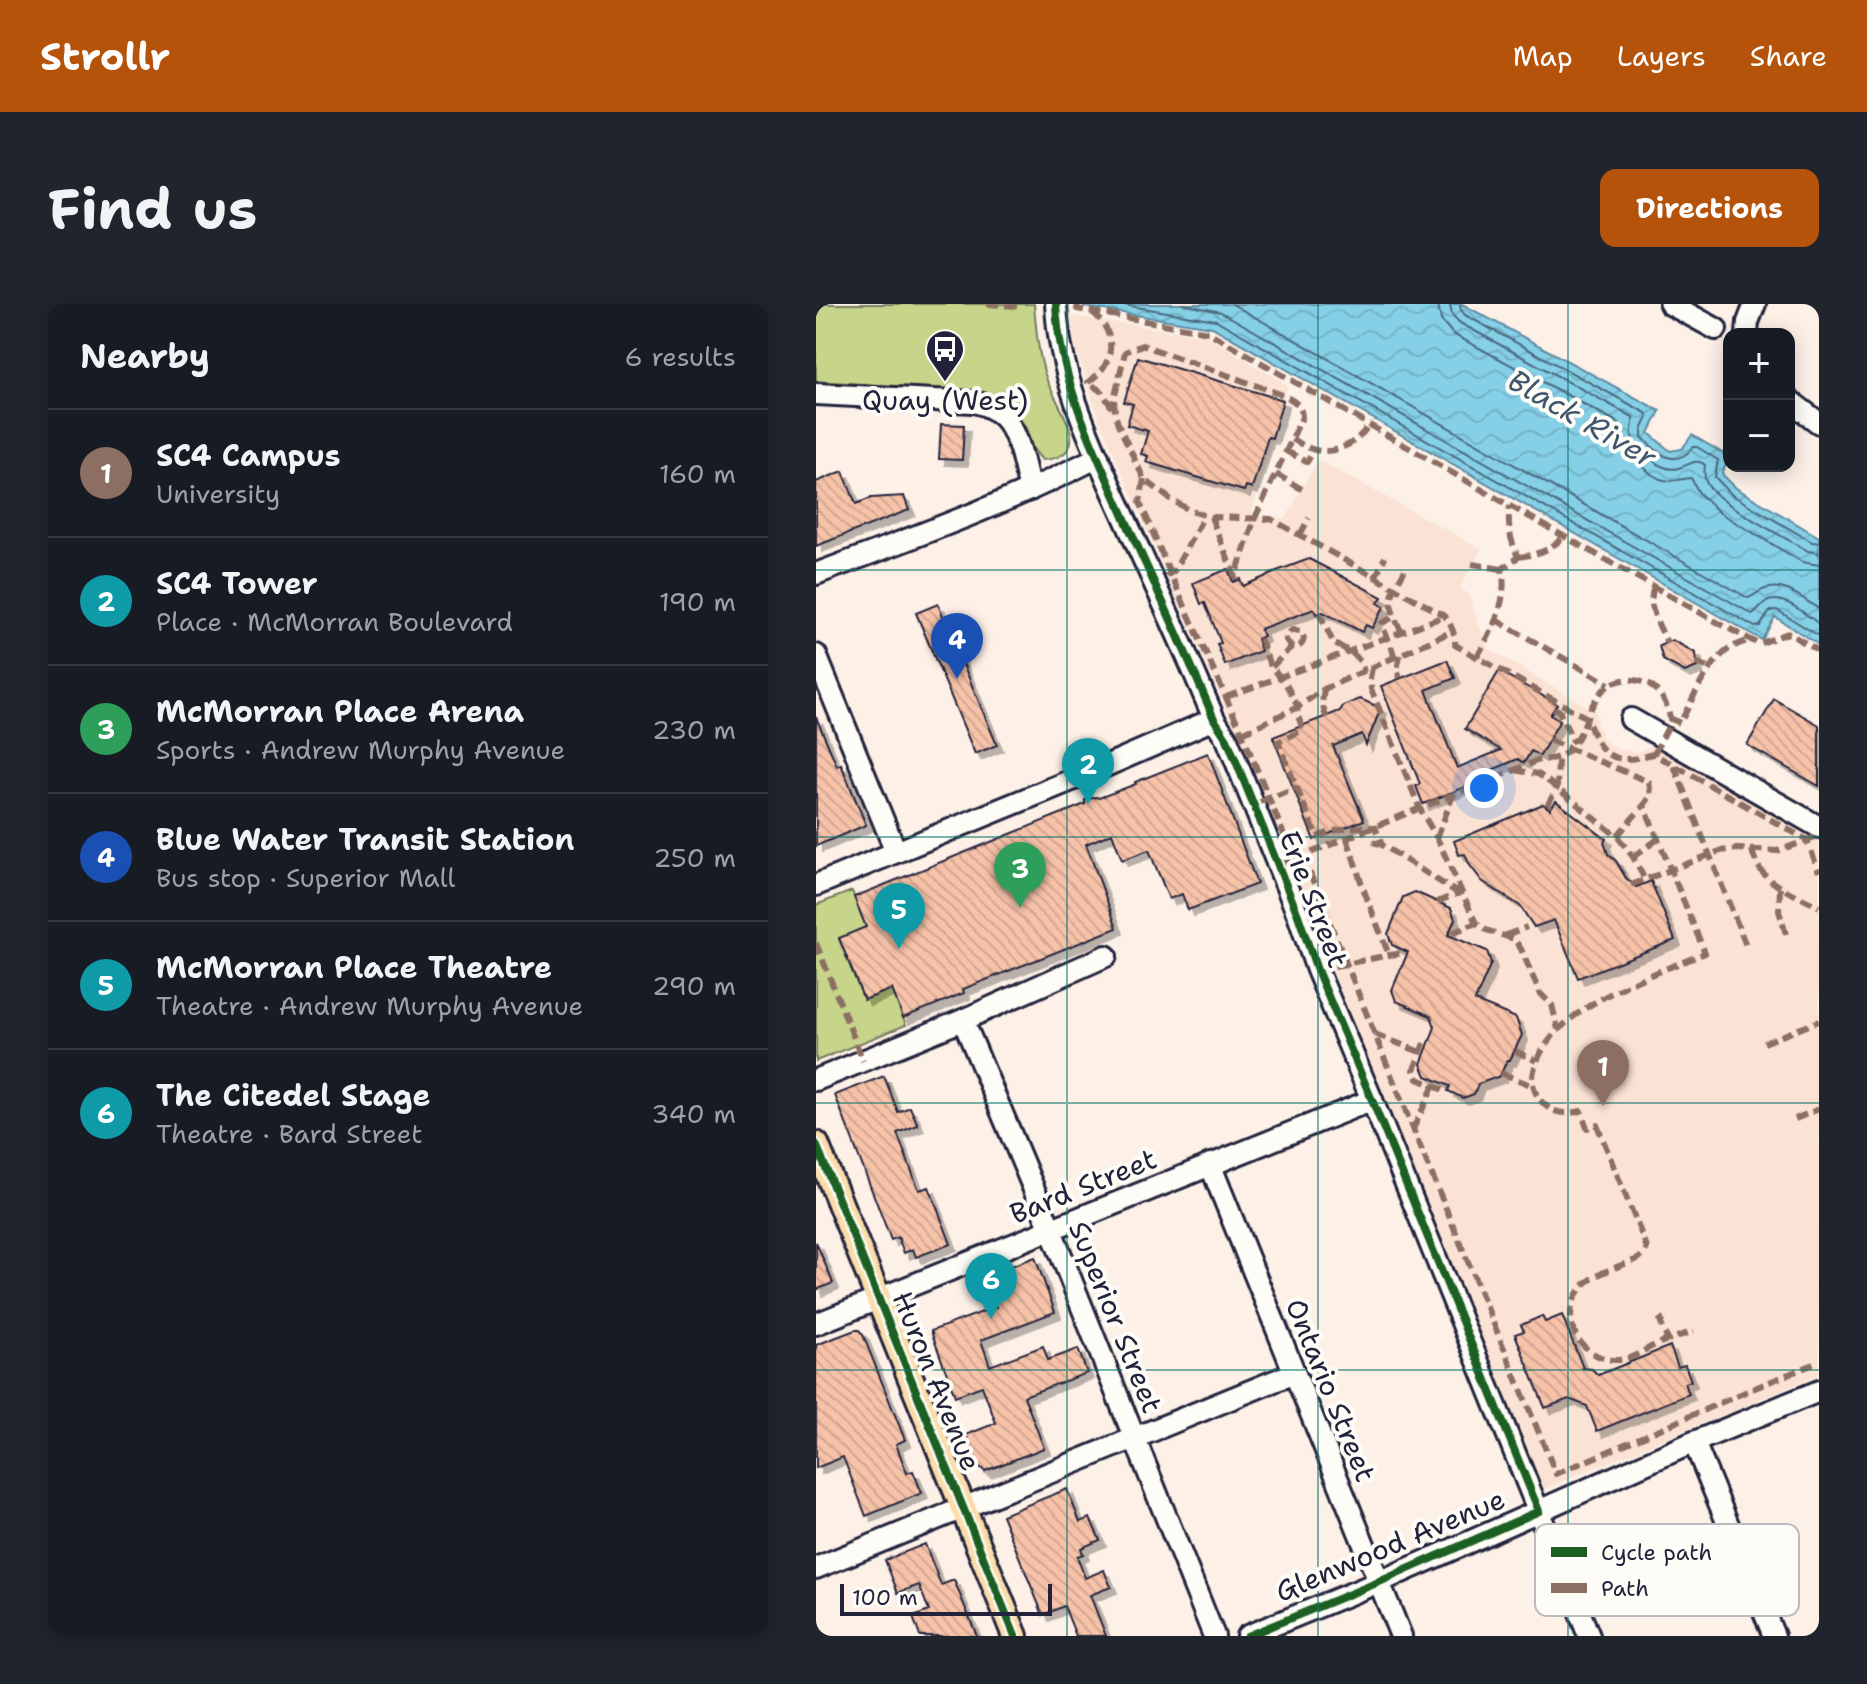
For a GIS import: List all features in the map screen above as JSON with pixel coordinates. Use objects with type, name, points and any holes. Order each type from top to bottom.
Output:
[{"type":"main road","name":"Huron Avenue","points":[[816,1144],[1015,1636]]},
{"type":"street","points":[[1670,304],[1716,329]]},
{"type":"street","points":[[1748,328],[1755,304]]},
{"type":"street","name":"Erie Street","points":[[1056,314],[1064,367],[1083,424],[1214,719],[1227,739],[1317,970],[1544,1524]]},
{"type":"street","points":[[816,394],[987,404],[1000,412],[1012,429],[1022,452],[1030,490]]},
{"type":"street","points":[[1795,405],[1819,423]]},
{"type":"street","points":[[816,574],[990,507],[1098,457]]},
{"type":"street","points":[[816,655],[896,852]]},
{"type":"street","points":[[816,885],[1214,719]]},
{"type":"street","points":[[1631,719],[1819,827]]},
{"type":"street","points":[[816,1080],[963,1020],[1106,956]]},
{"type":"street","name":"Superior Street","points":[[963,1020],[1214,1636]]},
{"type":"street","name":"Bard Street","points":[[816,1324],[1372,1100]]},
{"type":"street","name":"Ontario Street","points":[[1210,1164],[1401,1636]]},
{"type":"street","points":[[816,1568],[1294,1373]]},
{"type":"street","name":"Glenwood Avenue","points":[[1247,1636],[1819,1391]]},
{"type":"street","points":[[1694,1442],[1728,1524]]},
{"type":"street","name":"Erie Street","points":[[1581,1616],[1589,1636]]},
{"type":"street","points":[[1766,1616],[1774,1636]]},
{"type":"shaded area","points":[[1070,316],[1207,336],[1287,385],[1251,516],[1286,519],[1318,460],[1481,549],[1460,588],[1468,594],[1487,648],[1596,712],[1603,739],[1616,749],[1636,752],[1653,746],[1819,838],[1819,1375],[1543,1489],[1230,718],[1102,426],[1077,352]]},
{"type":"green space","points":[[816,304],[1034,304],[1043,369],[1070,430],[1071,441],[1067,451],[1058,457],[1042,460],[1033,449],[1026,428],[1016,413],[985,392],[816,381]]},
{"type":"green space","points":[[852,891],[866,927],[839,939],[864,1000],[892,989],[906,1025],[816,1061],[816,905]]},
{"type":"water","name":"Black River","points":[[1084,304],[1462,304],[1660,411],[1649,433],[1670,451],[1682,449],[1692,435],[1723,453],[1722,474],[1736,488],[1819,537],[1819,645],[1775,617],[1762,640],[1212,327],[1084,307]]},
{"type":"building","points":[[1138,357],[1283,400],[1252,488],[1246,486],[1244,491],[1146,462],[1148,456],[1141,454],[1148,431],[1127,425],[1133,404],[1124,402]]},
{"type":"building","points":[[941,424],[964,425],[962,460],[939,459]]},
{"type":"building","points":[[843,471],[856,504],[871,498],[904,496],[909,510],[816,546],[816,482]]},
{"type":"building","points":[[1309,559],[1382,597],[1378,603],[1384,607],[1372,628],[1366,625],[1362,632],[1323,612],[1316,614],[1314,609],[1260,629],[1263,636],[1257,639],[1261,651],[1225,665],[1217,644],[1221,643],[1205,603],[1201,604],[1193,583],[1228,569],[1233,582],[1240,579],[1243,586]]},
{"type":"building","points":[[938,604],[997,745],[975,754],[916,613]]},
{"type":"building","points":[[1672,640],[1696,653],[1697,667],[1685,672],[1663,660],[1659,646]]},
{"type":"building","points":[[1447,660],[1455,678],[1426,690],[1457,768],[1501,750],[1465,729],[1499,671],[1557,704],[1550,715],[1560,720],[1540,756],[1531,751],[1524,763],[1518,759],[1492,770],[1495,775],[1423,804],[1416,786],[1420,784],[1381,686]]},
{"type":"building","points":[[1360,699],[1381,708],[1366,745],[1362,734],[1333,746],[1364,820],[1314,840],[1273,737],[1340,711],[1343,706]]},
{"type":"building","points":[[1774,699],[1819,725],[1819,786],[1747,745]]},
{"type":"building","points":[[816,717],[837,766],[841,764],[866,825],[816,846]]},
{"type":"building","points":[[1208,753],[1257,884],[1188,910],[1182,894],[1169,899],[1149,850],[1122,860],[1112,833],[1086,844],[1117,928],[963,989],[964,993],[903,1018],[892,989],[864,1000],[839,938],[866,927],[854,897],[1085,804],[1085,800],[1136,784]]},
{"type":"building","points":[[1556,801],[1606,839],[1608,854],[1636,887],[1651,881],[1675,940],[1578,978],[1554,920],[1534,927],[1520,906],[1482,881],[1465,854],[1459,855],[1454,841],[1543,804],[1550,809]]},
{"type":"building","points":[[1415,892],[1451,908],[1455,919],[1448,935],[1487,951],[1491,963],[1475,1001],[1516,1018],[1522,1035],[1500,1076],[1478,1084],[1474,1094],[1463,1098],[1448,1091],[1450,1086],[1426,1076],[1421,1064],[1435,1027],[1431,1016],[1396,1001],[1392,990],[1408,952],[1392,945],[1388,934],[1403,897]]},
{"type":"building","points":[[884,1076],[898,1112],[910,1107],[918,1125],[897,1133],[919,1190],[929,1187],[951,1244],[916,1257],[913,1249],[904,1253],[898,1237],[891,1240],[835,1095]]},
{"type":"building","points":[[816,1242],[833,1283],[816,1290]]},
{"type":"building","points":[[1035,1257],[1055,1312],[981,1340],[990,1366],[1043,1346],[1048,1360],[1078,1349],[1087,1373],[1024,1396],[1044,1448],[985,1471],[978,1466],[966,1435],[996,1423],[982,1386],[955,1396],[931,1331],[996,1307],[985,1276]]},
{"type":"building","points":[[1562,1315],[1583,1368],[1592,1369],[1598,1375],[1670,1346],[1678,1367],[1685,1365],[1691,1381],[1685,1383],[1689,1394],[1597,1431],[1587,1406],[1569,1399],[1545,1408],[1515,1334],[1524,1331],[1521,1325],[1542,1316],[1545,1322]]},
{"type":"building","points":[[855,1330],[863,1335],[905,1440],[896,1444],[907,1473],[913,1471],[922,1493],[866,1516],[843,1457],[816,1468],[816,1345]]},
{"type":"building","points":[[1067,1489],[1080,1522],[1090,1518],[1100,1540],[1081,1548],[1083,1554],[1077,1556],[1085,1578],[1104,1570],[1111,1587],[1090,1595],[1106,1636],[1076,1636],[1064,1606],[1043,1615],[1002,1515]]},
{"type":"building","points":[[925,1544],[941,1585],[954,1580],[977,1636],[920,1636],[913,1617],[929,1611],[919,1585],[898,1593],[885,1560]]},
{"type":"marked path","points":[[987,304],[1018,304]]},
{"type":"marked path","points":[[1078,304],[1077,309],[1208,332],[1724,626],[1759,644],[1788,633],[1819,651]]},
{"type":"marked path","points":[[1092,312],[1106,329],[1110,348],[1104,366],[1088,382],[1102,392],[1114,411]]},
{"type":"marked path","points":[[1211,517],[1235,577],[1255,518],[1302,417],[1299,406],[1283,395],[1142,345],[1125,352],[1114,400],[1118,424],[1144,479],[1170,499],[1191,511],[1211,517],[1271,519],[1445,616],[1453,630],[1455,645],[1587,718],[1596,740],[1606,752],[1620,759],[1654,754],[1807,840],[1819,872]]},
{"type":"marked path","points":[[1292,439],[1312,449],[1331,451],[1346,446],[1369,424]]},
{"type":"marked path","points":[[1286,451],[1307,462],[1314,450]]},
{"type":"marked path","points":[[1276,474],[1307,492]]},
{"type":"marked path","points":[[1144,479],[1140,502],[1294,859]]},
{"type":"marked path","points":[[1477,657],[1501,603],[1502,569],[1518,557],[1510,532],[1510,506]]},
{"type":"marked path","points":[[1166,576],[1174,571],[1204,516]]},
{"type":"marked path","points":[[1300,535],[1309,518]]},
{"type":"marked path","points":[[1518,557],[1543,551],[1564,536]]},
{"type":"marked path","points":[[1375,578],[1385,557]]},
{"type":"marked path","points":[[1472,564],[1502,569]]},
{"type":"marked path","points":[[1401,631],[1393,612],[1392,599],[1406,568]]},
{"type":"marked path","points":[[1654,587],[1652,608],[1667,643]]},
{"type":"marked path","points":[[1319,613],[1334,644],[1353,654],[1364,672]]},
{"type":"marked path","points":[[1226,697],[1445,616]]},
{"type":"marked path","points":[[1394,617],[1382,623],[1394,658]]},
{"type":"marked path","points":[[1496,620],[1609,684]]},
{"type":"marked path","points":[[1272,667],[1291,647],[1301,644],[1304,638],[1300,631],[1292,630],[1286,636],[1291,647]]},
{"type":"marked path","points":[[1242,733],[1298,707],[1324,689],[1453,631]]},
{"type":"marked path","points":[[1260,638],[1269,663],[1298,707],[1303,730],[1278,742],[1317,837],[1346,829],[1375,827],[1382,845]]},
{"type":"marked path","points":[[1654,754],[1672,719],[1680,723],[1715,662],[1732,647],[1751,639]]},
{"type":"marked path","points":[[1400,655],[1397,670],[1400,678]]},
{"type":"marked path","points":[[1696,662],[1711,669]]},
{"type":"marked path","points":[[1372,668],[1371,689],[1420,809],[1437,838],[1476,923],[1486,930],[1514,939],[1540,993],[1552,1005],[1558,1029]]},
{"type":"marked path","points":[[1278,866],[1539,760],[1561,756],[1575,742],[1595,700],[1611,684],[1632,680],[1652,687],[1663,698],[1672,719]]},
{"type":"marked path","points":[[1324,689],[1322,703],[1326,717]]},
{"type":"marked path","points":[[1554,708],[1559,711],[1574,743]]},
{"type":"marked path","points":[[1549,740],[1649,782],[1651,796],[1644,805],[1705,953],[1634,982],[1587,1007],[1549,1041],[1535,1066],[1534,1087],[1545,1105],[1560,1112],[1581,1111],[1587,1128],[1597,1125],[1647,1248],[1638,1259],[1602,1273],[1583,1286],[1571,1310],[1572,1323],[1583,1345],[1604,1358],[1618,1360],[1694,1331]]},
{"type":"marked path","points":[[1547,806],[1557,788],[1558,758]]},
{"type":"marked path","points":[[1674,766],[1747,948]]},
{"type":"marked path","points":[[1514,770],[1538,774],[1617,836],[1645,880]]},
{"type":"marked path","points":[[1260,802],[1297,787]]},
{"type":"marked path","points":[[1437,838],[1453,795]]},
{"type":"marked path","points":[[1617,836],[1644,805]]},
{"type":"marked path","points":[[1631,885],[1720,851],[1777,851],[1819,836]]},
{"type":"marked path","points":[[1347,838],[1389,955]]},
{"type":"marked path","points":[[1633,857],[1658,839]]},
{"type":"marked path","points":[[1373,842],[1464,897]]},
{"type":"marked path","points":[[1752,850],[1756,862],[1770,880],[1819,907]]},
{"type":"marked path","points":[[1303,856],[1556,1474],[1819,1362]]},
{"type":"marked path","points":[[1780,888],[1779,911],[1786,934]]},
{"type":"marked path","points":[[1437,902],[1462,892]]},
{"type":"marked path","points":[[1452,933],[1476,923]]},
{"type":"marked path","points":[[1506,935],[1527,927]]},
{"type":"marked path","points":[[816,943],[863,1061]]},
{"type":"marked path","points":[[1317,970],[1405,953]]},
{"type":"marked path","points":[[1764,1043],[1819,1021]]},
{"type":"marked path","points":[[1375,1034],[1425,1054]]},
{"type":"marked path","points":[[1424,1043],[1414,1070],[1418,1079],[1445,1091]]},
{"type":"marked path","points":[[1515,1051],[1537,1061]]},
{"type":"marked path","points":[[1501,1073],[1533,1086]]},
{"type":"marked path","points":[[1413,1129],[1436,1081]]},
{"type":"marked path","points":[[1795,1119],[1819,1109]]},
{"type":"marked path","points":[[1664,1319],[1660,1321],[1668,1341]]},
{"type":"cycle path","points":[[1056,304],[1063,358],[1089,436],[1214,719],[1227,739],[1317,970],[1539,1511],[1247,1636]]},
{"type":"cycle path","points":[[816,1144],[1015,1636]]},
{"type":"place","name":"Quay (West)","points":[[945,383]]},
{"type":"place","name":"Blue Water Transit Station","points":[[957,679]]},
{"type":"place","name":"SC4 Tower","points":[[1088,804]]},
{"type":"place","name":"McMorran Place Arena","points":[[1020,908]]},
{"type":"place","name":"McMorran Place Theatre","points":[[899,949]]},
{"type":"place","name":"SC4 Campus","points":[[1603,1106]]},
{"type":"place","name":"The Citedel Stage","points":[[991,1319]]}]
